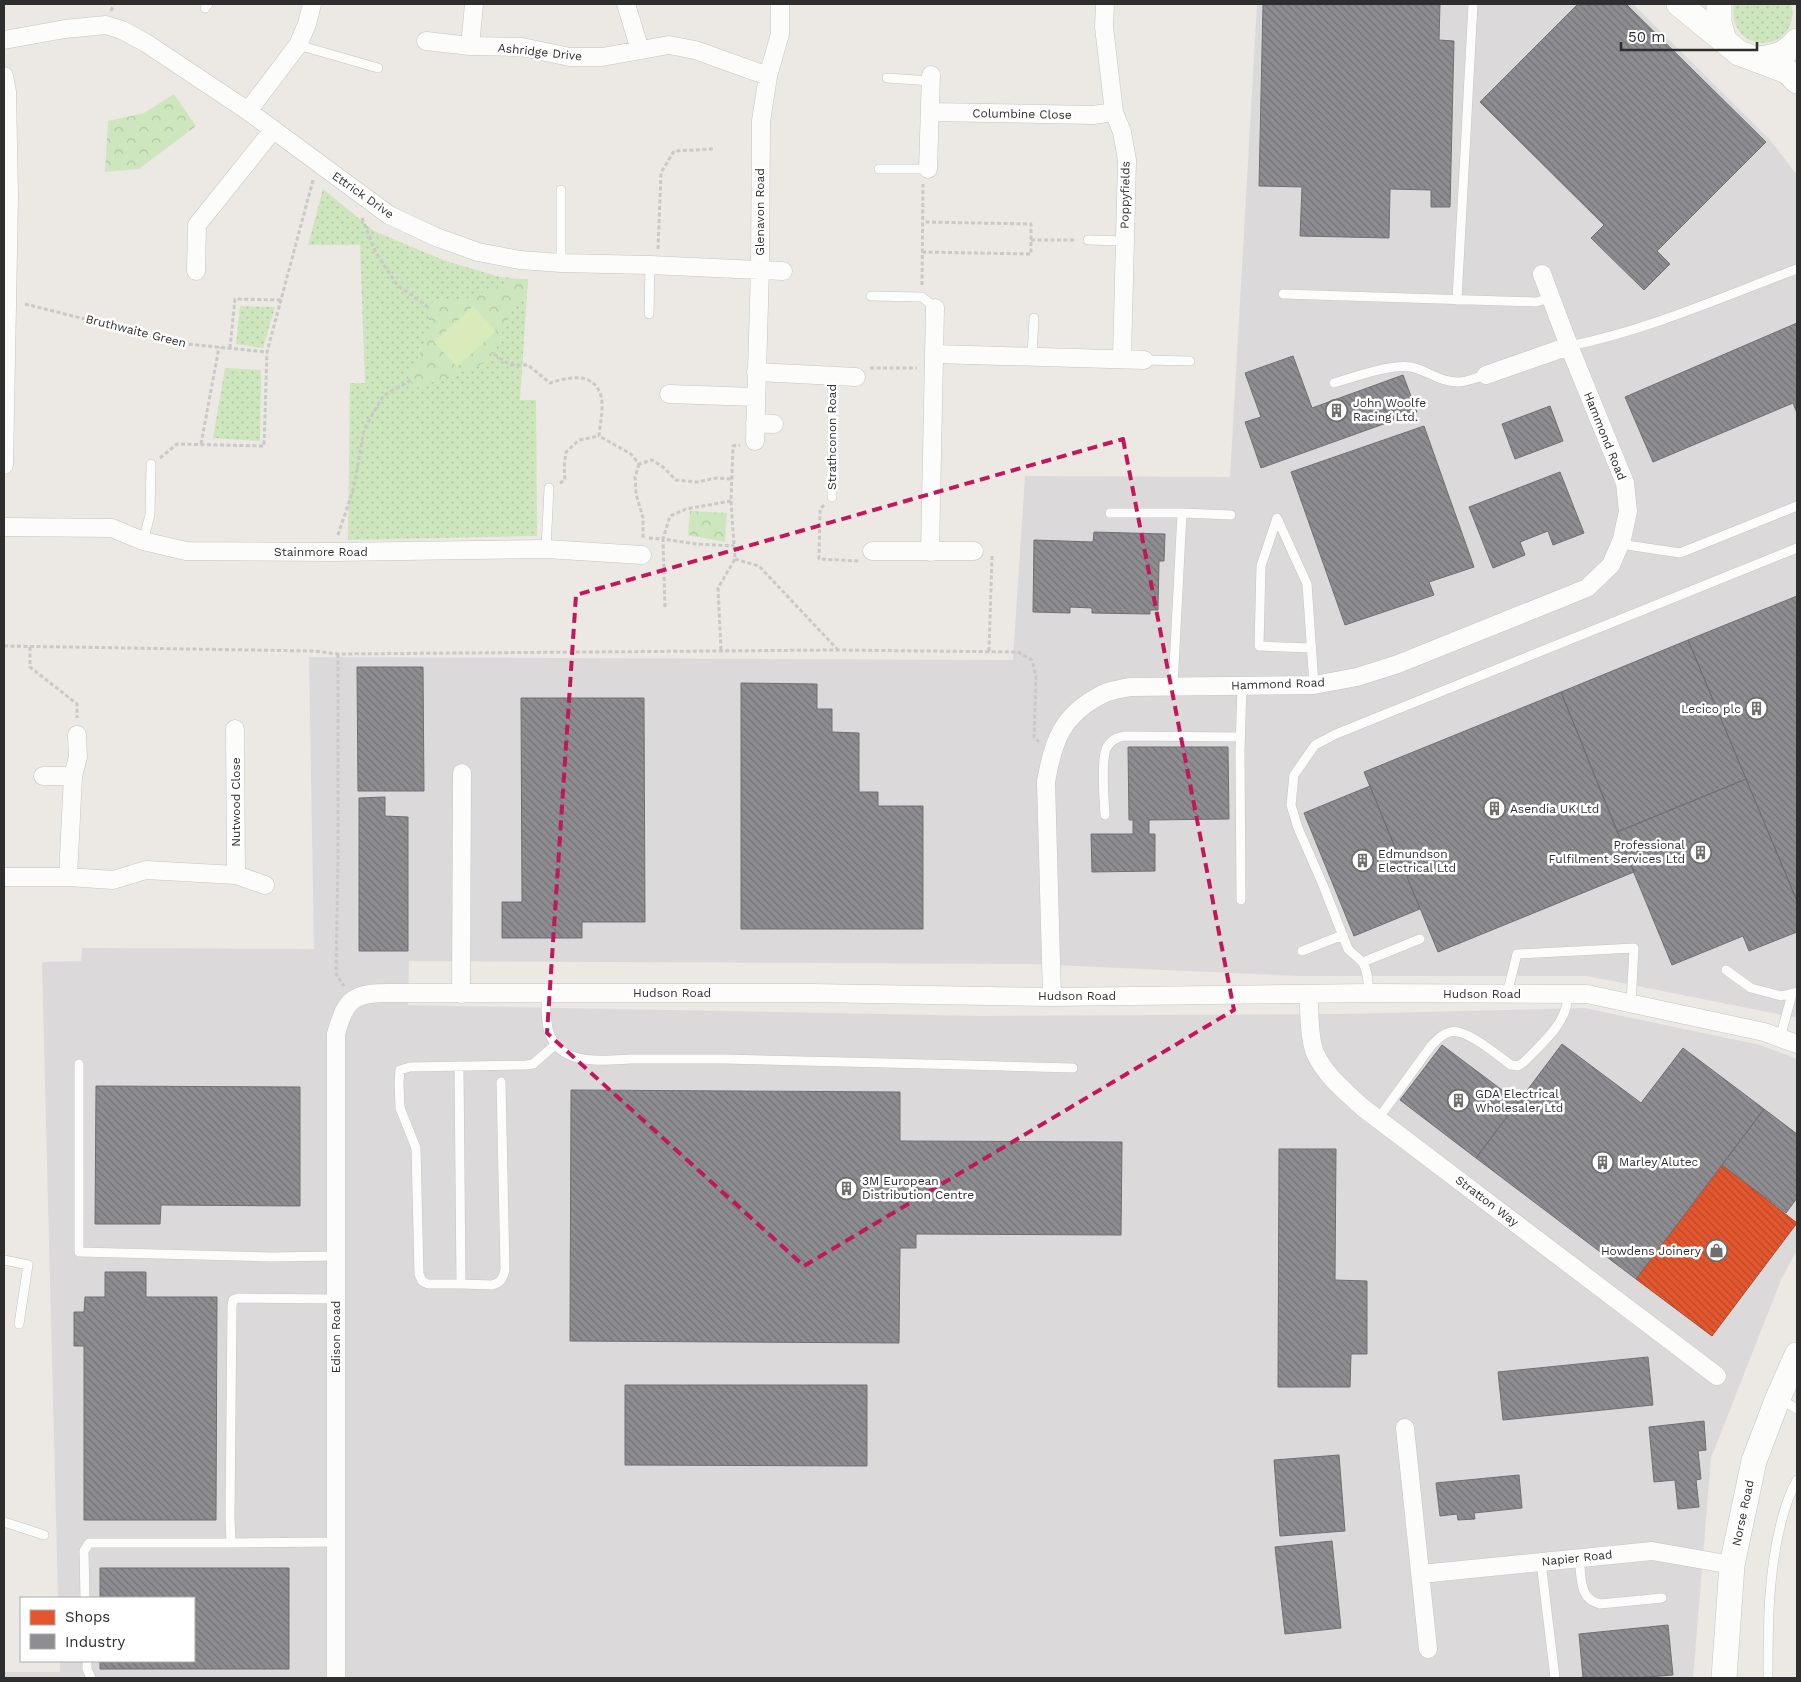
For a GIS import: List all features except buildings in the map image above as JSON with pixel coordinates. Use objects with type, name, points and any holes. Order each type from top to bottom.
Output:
[{"type":"street","points":[[248,111],[298,45],[307,24],[312,4]]},
{"type":"street","points":[[470,46],[474,4]]},
{"type":"street","points":[[626,4],[640,50]]},
{"type":"street","name":"Glenavon Road","points":[[755,441],[760,268],[761,121],[768,76],[780,34],[780,4]]},
{"type":"street","name":"Poppyfields","points":[[1105,4],[1104,27],[1114,112],[1122,132],[1127,160],[1122,358]]},
{"type":"street","points":[[1679,4],[1740,53],[1786,71],[1797,81]]},
{"type":"street","points":[[1719,4],[1718,23],[1724,40]]},
{"type":"street","name":"Ettrick Drive","points":[[4,40],[65,29],[106,25],[122,30],[146,43],[248,111],[389,215],[436,237],[478,252],[520,260],[561,263],[760,268],[784,271]]},
{"type":"street","name":"Ashridge Drive","points":[[426,41],[470,46],[522,47],[570,57],[602,57],[669,45],[695,50],[768,76]]},
{"type":"street","points":[[1757,59],[1775,57],[1790,50],[1797,41]]},
{"type":"street","points":[[4,76],[9,197],[4,465]]},
{"type":"street","points":[[928,169],[931,78]]},
{"type":"street","name":"Columbine Close","points":[[930,112],[1093,115],[1114,112]]},
{"type":"street","points":[[196,272],[197,225],[273,130]]},
{"type":"street","name":"Hammond Road","points":[[1052,997],[1046,782],[1050,753],[1062,727],[1077,710],[1102,694],[1130,687],[1314,685],[1358,677],[1398,664],[1587,588],[1611,565],[1620,544],[1628,511],[1625,483],[1542,274]]},
{"type":"street","points":[[929,302],[935,362],[930,552]]},
{"type":"street","points":[[1486,375],[1569,346]]},
{"type":"street","points":[[935,362],[1032,356],[1144,360]]},
{"type":"street","name":"Strathconon Road","points":[[756,372],[856,377]]},
{"type":"street","points":[[669,394],[755,398]]},
{"type":"street","points":[[755,423],[774,424]]},
{"type":"street","name":"Stainmore Road","points":[[4,527],[112,528],[143,541],[186,551],[333,552],[643,546]]},
{"type":"street","points":[[872,550],[974,551]]},
{"type":"street","name":"Nutwood Close","points":[[235,729],[236,875]]},
{"type":"street","points":[[68,877],[73,776],[78,757],[78,735]]},
{"type":"street","points":[[461,994],[462,773]]},
{"type":"street","points":[[42,776],[73,776]]},
{"type":"street","points":[[4,878],[68,877],[113,880],[146,870],[236,875],[265,884]]},
{"type":"street","name":"Hudson Road","points":[[352,999],[370,993],[810,993],[1052,997],[1369,993],[1587,994],[1764,1032],[1797,1044]]},
{"type":"street","name":"Stratton Way","points":[[1309,994],[1310,1024],[1315,1054],[1334,1081],[1378,1119],[1717,1376]]},
{"type":"street","name":"Edison Road","points":[[336,1678],[336,1034],[342,1014],[352,999]]},
{"type":"street","name":"Norse Road","points":[[1724,1678],[1732,1565],[1754,1461],[1788,1403],[1797,1355]]},
{"type":"street","points":[[1405,1428],[1428,1649]]},
{"type":"street","name":"Napier Road","points":[[1421,1574],[1652,1551],[1732,1565]]},
{"type":"lane","points":[[1457,300],[1473,4]]},
{"type":"lane","points":[[298,45],[378,68]]},
{"type":"lane","points":[[887,78],[931,78]]},
{"type":"lane","points":[[879,169],[928,169]]},
{"type":"lane","points":[[561,190],[561,263]]},
{"type":"lane","points":[[1088,240],[1125,241]]},
{"type":"lane","points":[[649,314],[654,265]]},
{"type":"lane","points":[[1569,346],[1602,340],[1636,330],[1797,269]]},
{"type":"lane","points":[[1283,294],[1536,302],[1551,298]]},
{"type":"lane","points":[[871,296],[929,302]]},
{"type":"lane","points":[[1032,356],[1034,318]]},
{"type":"lane","points":[[1144,360],[1190,361]]},
{"type":"lane","points":[[1334,383],[1398,367],[1411,367],[1445,380],[1460,382],[1486,375]]},
{"type":"lane","name":"Strathconon Road","points":[[832,376],[832,497]]},
{"type":"lane","points":[[143,541],[150,515],[151,464]]},
{"type":"lane","points":[[546,549],[549,488]]},
{"type":"lane","points":[[1620,544],[1680,553],[1797,506]]},
{"type":"lane","points":[[1110,513],[1230,515]]},
{"type":"lane","points":[[1173,686],[1182,513]]},
{"type":"lane","points":[[1311,648],[1259,646],[1261,566],[1277,518],[1307,584],[1314,685]]},
{"type":"lane","points":[[1369,993],[1363,962],[1348,949],[1298,828],[1291,805],[1294,775],[1315,745],[1345,730],[1797,548]]},
{"type":"lane","points":[[1241,900],[1240,737],[1242,685]]},
{"type":"lane","points":[[1104,815],[1104,760],[1106,749],[1118,737],[1240,737]]},
{"type":"lane","points":[[1302,951],[1343,935]]},
{"type":"lane","points":[[1363,962],[1420,939]]},
{"type":"lane","points":[[1506,994],[1517,954],[1634,948],[1631,1004]]},
{"type":"lane","points":[[1726,970],[1751,988],[1781,996],[1795,993]]},
{"type":"lane","points":[[1780,1038],[1795,993]]},
{"type":"lane","points":[[546,994],[546,1020],[549,1036],[555,1045],[566,1053],[578,1058],[600,1060],[725,1059],[1073,1068]]},
{"type":"lane","points":[[1378,1119],[1431,1046],[1442,1036],[1451,1032],[1469,1036],[1511,1065],[1518,1066],[1524,1062],[1560,1021],[1568,1004],[1568,994]]},
{"type":"lane","points":[[501,1082],[505,1270],[503,1276],[497,1284],[492,1285],[425,1283],[419,1274],[416,1148],[400,1108],[400,1070],[405,1067],[533,1064],[555,1045]]},
{"type":"lane","points":[[79,1064],[79,1252],[271,1257],[336,1256]]},
{"type":"lane","points":[[459,1066],[461,1284]]},
{"type":"lane","points":[[4,1260],[28,1265],[19,1324]]},
{"type":"lane","points":[[231,1543],[233,1300],[238,1298],[336,1300]]},
{"type":"lane","points":[[1768,1678],[1768,1623],[1774,1551],[1789,1494],[1797,1480]]},
{"type":"lane","points":[[4,1522],[44,1535]]},
{"type":"lane","points":[[85,1597],[84,1551],[90,1543],[336,1542]]},
{"type":"lane","points":[[1580,1558],[1584,1595],[1590,1602],[1600,1604],[1662,1598]]},
{"type":"lane","points":[[1541,1562],[1555,1678]]},
{"type":"lane","points":[[87,1662],[88,1675],[91,1678]]},
{"type":"path","points":[[654,265],[661,173],[674,151],[713,149]]},
{"type":"path","points":[[151,464],[177,444],[264,446],[267,352],[318,162]]},
{"type":"path","points":[[928,169],[923,184],[922,252],[929,302]]},
{"type":"path","points":[[350,187],[376,253],[397,285],[428,307]]},
{"type":"path","points":[[922,222],[1031,224],[1031,254],[922,252]]},
{"type":"path","points":[[1031,240],[1088,240]]},
{"type":"path","name":"Bruthwaite Green","points":[[7,299],[97,322],[120,325],[177,343],[267,352]]},
{"type":"path","points":[[230,348],[234,300],[281,300]]},
{"type":"path","points":[[201,444],[219,347]]},
{"type":"path","points":[[494,354],[510,364],[528,365],[550,383],[565,377],[580,377],[592,382],[601,396],[599,436]]},
{"type":"path","points":[[856,377],[861,368],[935,362]]},
{"type":"path","points":[[333,552],[354,487],[364,429],[383,396],[411,380]]},
{"type":"path","points":[[549,488],[565,480],[566,452],[579,440],[599,436],[631,454],[638,464],[635,477],[636,494],[643,518],[643,546]]},
{"type":"path","points":[[722,650],[718,588],[735,559],[731,501],[733,446],[755,441]]},
{"type":"path","points":[[638,464],[652,460],[663,467],[676,480],[697,482],[716,478],[732,479]]},
{"type":"path","points":[[832,497],[820,509],[819,559],[863,561],[872,550]]},
{"type":"path","points":[[731,501],[686,509],[670,516],[663,539],[696,544],[734,546]]},
{"type":"path","points":[[974,551],[992,553],[989,651]]},
{"type":"path","points":[[735,559],[759,566],[837,650]]},
{"type":"path","points":[[4,646],[313,651],[338,654],[722,650],[1018,652],[1032,660],[1036,676],[1034,737],[1050,753]]},
{"type":"path","points":[[30,647],[30,667],[77,704],[78,735]]},
{"type":"path","points":[[338,654],[336,974],[352,999]]},
{"type":"highlighted area","points":[[1123,439],[1234,1010],[804,1266],[547,1033],[576,595]]},
{"type":"shaded area","points":[[1257,4],[1633,4],[1770,140],[1797,175],[1797,1018],[1587,976],[1299,976],[1030,964],[409,961],[408,1005],[981,1016],[1342,1014],[1584,1008],[1760,1045],[1797,1059],[1797,1250],[1781,1280],[1711,1458],[1693,1678],[4,1678],[4,1672],[60,1672],[60,1662],[195,1662],[195,1597],[58,1597],[42,962],[81,961],[82,948],[314,949],[309,657],[1013,660],[1025,476],[1230,477]]},
{"type":"green space","points":[[1734,4],[1791,4],[1792,19],[1787,31],[1779,38],[1769,42],[1758,42],[1747,38],[1739,31],[1734,19]]},
{"type":"green space","points":[[174,94],[196,126],[139,169],[105,172],[108,121],[144,113]]},
{"type":"green space","points":[[323,189],[374,231],[443,260],[496,276],[528,279],[520,400],[536,400],[537,536],[348,540],[350,383],[365,383],[360,245],[308,245]]},
{"type":"green space","points":[[518,279],[528,279],[527,293],[510,314],[494,354],[477,367],[415,388],[409,375],[425,344],[430,324],[427,311],[433,301],[460,301]]},
{"type":"green space","points":[[240,306],[275,307],[263,348],[236,344]]},
{"type":"green space","points":[[473,306],[496,331],[457,367],[434,342]]},
{"type":"green space","points":[[225,368],[261,370],[260,441],[213,438]]},
{"type":"green space","points":[[690,511],[727,513],[725,542],[688,535]]},
{"type":"place","name":"John Woolfe Racing Ltd.","points":[[1337,410]]},
{"type":"place","name":"Lecico plc","points":[[1757,709]]},
{"type":"place","name":"Asendia UK Ltd","points":[[1494,809]]},
{"type":"place","name":"Professional Fulfilment Services Ltd","points":[[1701,852]]},
{"type":"place","name":"Edmundson Electrical Ltd","points":[[1362,861]]},
{"type":"place","name":"GDA Electrical Wholesaler Ltd","points":[[1459,1101]]},
{"type":"place","name":"Marley Alutec","points":[[1603,1162]]},
{"type":"place","name":"3M European Distribution Centre","points":[[846,1188]]},
{"type":"place","name":"Howdens Joinery","points":[[1717,1251]]}]
